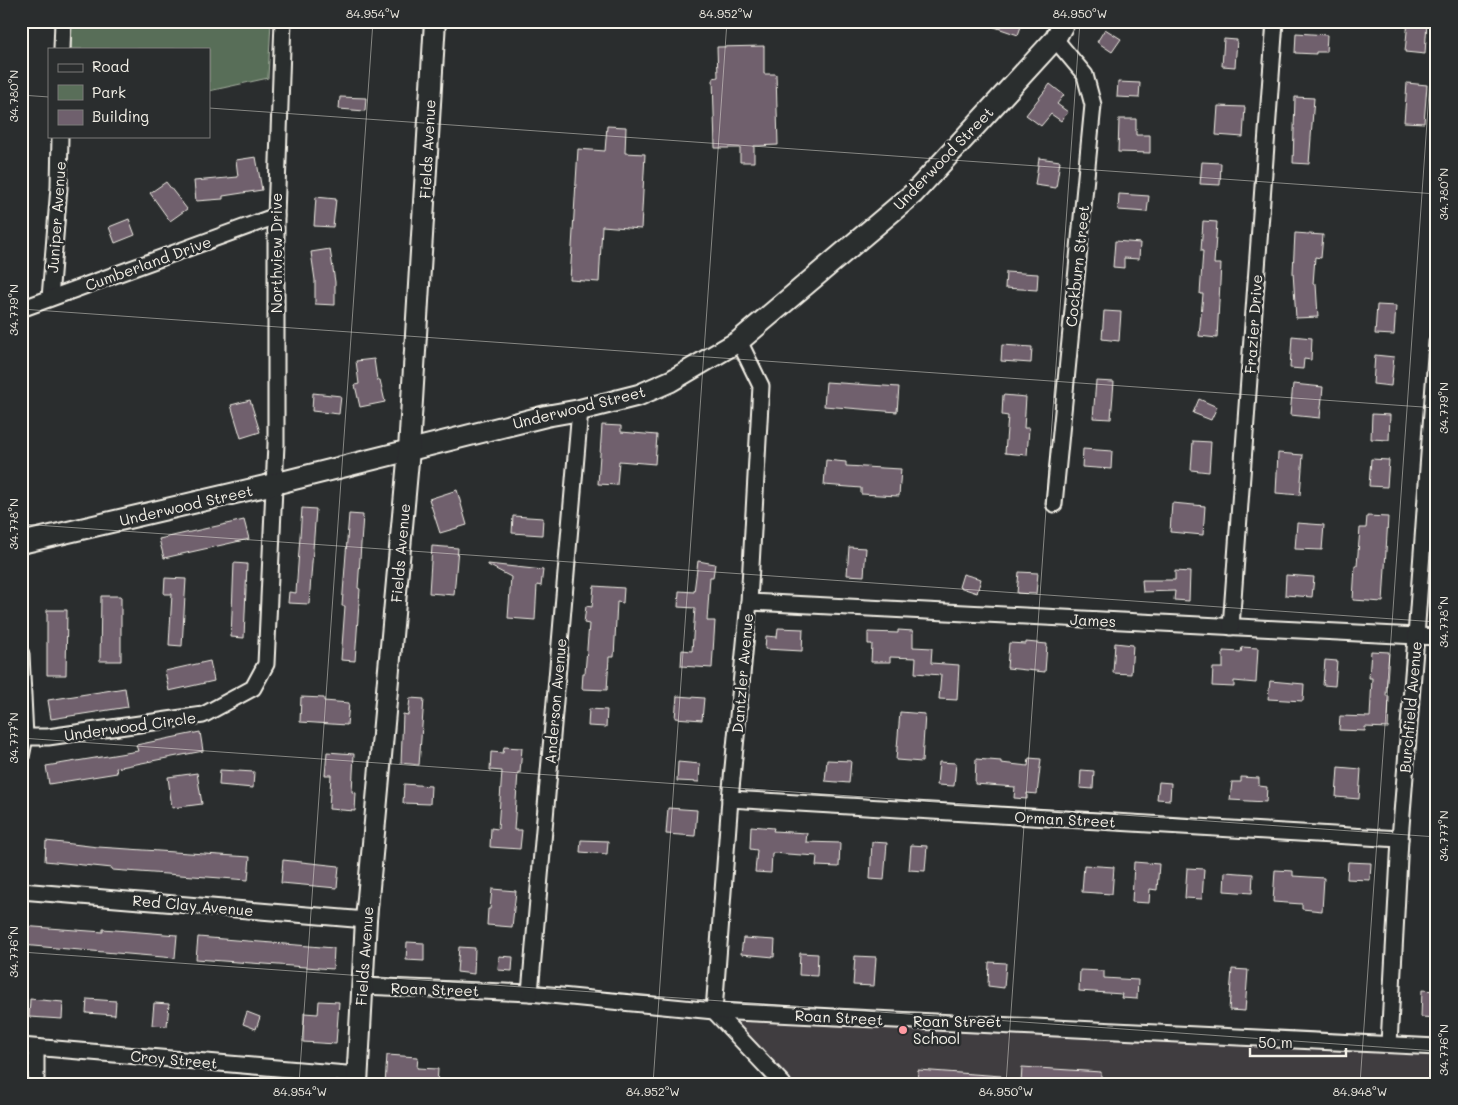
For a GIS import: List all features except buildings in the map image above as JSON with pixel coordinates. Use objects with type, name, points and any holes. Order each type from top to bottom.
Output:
[{"type":"street","points":[[62,48],[63,21]]},
{"type":"street","name":"Northview Drive","points":[[274,484],[276,444],[276,216],[283,21]]},
{"type":"street","name":"Fields Avenue","points":[[358,1079],[366,920],[409,450],[435,21]]},
{"type":"street","name":"Underwood Street","points":[[21,543],[274,484],[546,416],[580,410],[647,391],[671,381],[739,341],[914,193],[1056,39],[1065,21]]},
{"type":"street","name":"Frazier Drive","points":[[1231,627],[1275,21]]},
{"type":"street","name":"Cockburn Street","points":[[1054,504],[1093,105],[1085,75],[1056,39]]},
{"type":"street","name":"Juniper Avenue","points":[[50,298],[59,187],[60,138]]},
{"type":"street","name":"Cumberland Drive","points":[[21,309],[276,216]]},
{"type":"street","name":"Dantzler Avenue","points":[[714,1011],[730,799],[749,602],[761,386],[739,341]]},
{"type":"street","name":"Burchfield Avenue","points":[[1389,1044],[1400,839],[1437,342]]},
{"type":"street","name":"Anderson Avenue","points":[[530,993],[580,410]]},
{"type":"street","name":"Underwood Circle","points":[[25,737],[48,737],[203,715],[253,688],[266,664],[274,484]]},
{"type":"street","name":"James","points":[[749,602],[1437,637]]},
{"type":"street","points":[[21,654],[25,737],[21,757]]},
{"type":"street","name":"Orman Street","points":[[730,799],[1400,839]]},
{"type":"street","name":"Red Clay Avenue","points":[[21,891],[366,920]]},
{"type":"street","name":"Roan Street","points":[[362,986],[530,993],[714,1011],[1437,1047]]},
{"type":"street","points":[[714,1011],[783,1084]]},
{"type":"street","points":[[29,1047],[36,1084]]},
{"type":"street","name":"Croy Street","points":[[29,1047],[358,1079]]},
{"type":"shaded area","name":"Roan Street School","points":[[714,1011],[1437,1048],[1437,1084],[779,1084]]},
{"type":"green space","points":[[71,21],[139,21],[166,25],[173,21],[271,21],[268,78],[210,91],[210,48],[71,48]]},
{"type":"place","name":"Roan Street School","points":[[903,1030]]}]
